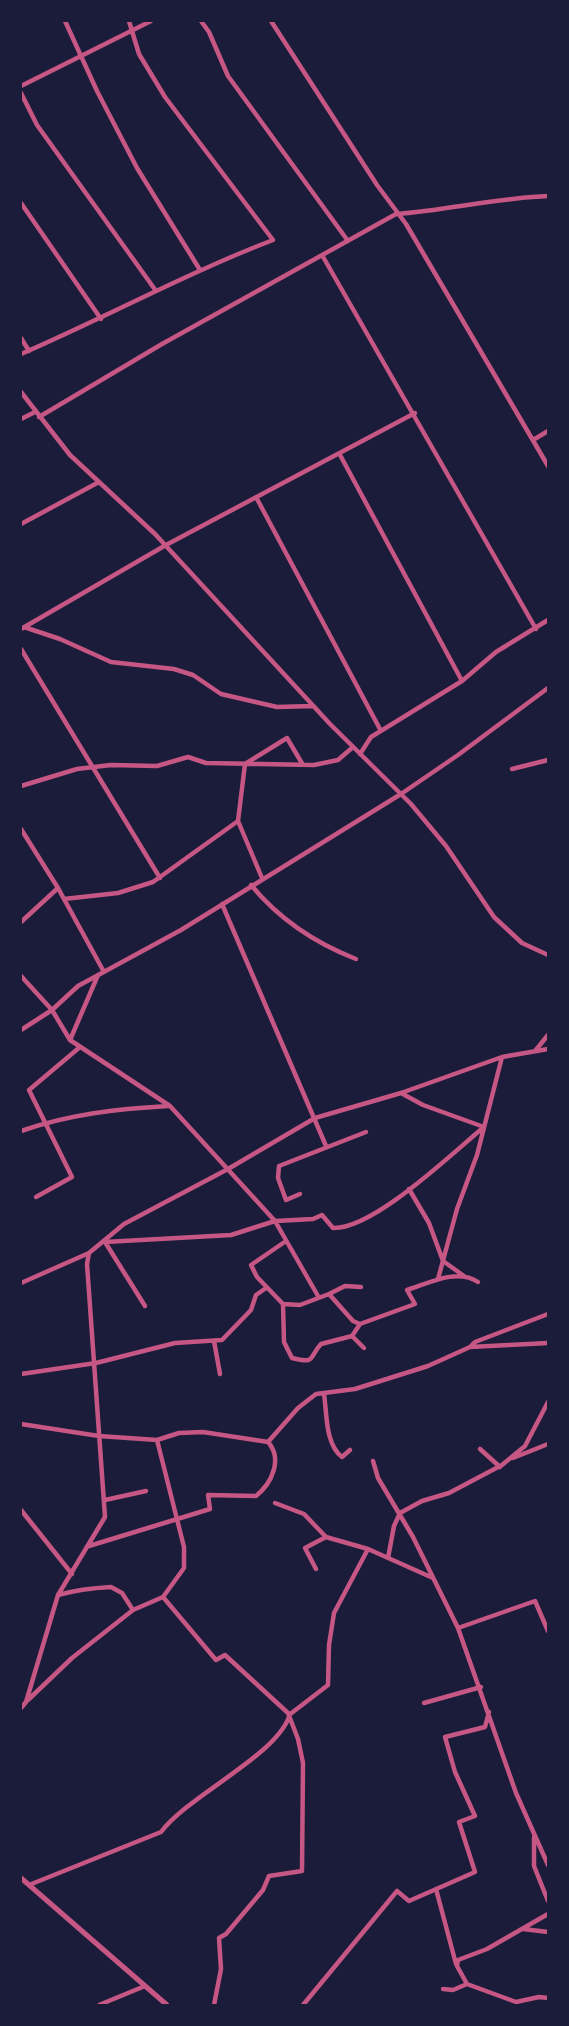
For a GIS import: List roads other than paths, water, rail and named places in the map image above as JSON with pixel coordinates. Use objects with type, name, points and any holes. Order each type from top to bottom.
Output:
[{"type":"street","points":[[65,21],[97,91],[137,168],[200,270]]},
{"type":"street","points":[[21,354],[100,319],[200,270],[273,240],[165,97],[139,54],[129,21]]},
{"type":"street","points":[[21,86],[133,33],[151,21]]},
{"type":"street","points":[[201,21],[209,32],[228,76],[348,241]]},
{"type":"street","points":[[271,21],[396,214],[406,224],[548,466]]},
{"type":"street","points":[[21,93],[37,126],[156,291]]},
{"type":"street","points":[[39,417],[162,344],[396,214],[440,210],[500,198],[548,196]]},
{"type":"street","points":[[21,203],[100,319]]},
{"type":"street","points":[[322,255],[415,413],[536,629]]},
{"type":"street","points":[[21,338],[29,351]]},
{"type":"street","points":[[21,392],[70,455],[166,545],[313,706],[401,794],[446,846],[494,917],[522,943],[548,955]]},
{"type":"street","points":[[21,419],[35,412]]},
{"type":"street","points":[[22,627],[166,545],[415,413]]},
{"type":"street","points":[[533,440],[548,431]]},
{"type":"street","points":[[339,453],[462,681]]},
{"type":"street","points":[[21,524],[99,482]]},
{"type":"street","points":[[256,497],[381,731]]},
{"type":"street","points":[[360,754],[371,737],[462,681],[496,651],[548,620]]},
{"type":"street","points":[[22,627],[60,639],[111,662],[174,669],[194,675],[221,694],[277,707],[313,706]]},
{"type":"street","points":[[21,649],[160,878]]},
{"type":"street","points":[[21,1030],[52,1010],[78,986],[222,904],[401,794],[458,756],[548,688]]},
{"type":"street","points":[[245,764],[287,738],[303,765]]},
{"type":"street","points":[[21,786],[77,769],[156,766],[188,757],[206,763],[303,765],[338,760],[353,747]]},
{"type":"street","points":[[512,769],[548,760]]},
{"type":"street","points":[[245,764],[238,821],[262,878]]},
{"type":"street","points":[[64,899],[118,893],[153,882],[238,821]]},
{"type":"street","points":[[21,829],[58,888],[104,972]]},
{"type":"street","points":[[251,885],[267,904],[292,926],[356,959]]},
{"type":"street","points":[[21,922],[58,888]]},
{"type":"street","points":[[222,904],[326,1146]]},
{"type":"street","points":[[70,1040],[98,975]]},
{"type":"street","points":[[21,976],[52,1010],[70,1040],[170,1106],[274,1221],[318,1296]]},
{"type":"street","points":[[535,1051],[548,1035]]},
{"type":"street","points":[[36,1197],[72,1177],[29,1090],[80,1047]]},
{"type":"street","points":[[21,1283],[89,1253],[124,1224],[228,1169],[313,1119],[401,1093],[501,1058],[548,1049]]},
{"type":"street","points":[[438,1279],[484,1127],[501,1058]]},
{"type":"street","points":[[401,1093],[423,1105],[484,1127]]},
{"type":"street","points":[[21,1131],[45,1123],[107,1109],[170,1106]]},
{"type":"street","points":[[105,1242],[231,1235],[274,1221],[313,1219],[322,1215],[333,1228],[345,1228],[379,1211],[484,1127]]},
{"type":"street","points":[[300,1194],[286,1200],[278,1178],[279,1166],[366,1132]]},
{"type":"street","points":[[409,1189],[429,1223],[443,1261],[464,1276],[478,1282]]},
{"type":"street","points":[[286,1241],[251,1265],[266,1288],[272,1290],[283,1304],[284,1342],[292,1358],[309,1361],[321,1344],[352,1335],[360,1324],[415,1304],[407,1290],[438,1279],[464,1276]]},
{"type":"street","points":[[105,1242],[145,1306]]},
{"type":"street","points":[[26,1702],[58,1595],[105,1517],[96,1363],[87,1264],[89,1253]]},
{"type":"street","points":[[283,1304],[300,1305],[345,1286],[361,1287]]},
{"type":"street","points":[[21,1374],[96,1363],[175,1343],[222,1340],[251,1310],[256,1295],[266,1288]]},
{"type":"street","points":[[329,1294],[352,1321],[360,1324]]},
{"type":"street","points":[[268,1442],[308,1399],[316,1394],[355,1389],[428,1366],[470,1347],[475,1342],[548,1314]]},
{"type":"street","points":[[352,1335],[364,1348]]},
{"type":"street","points":[[214,1341],[220,1374]]},
{"type":"street","points":[[470,1347],[548,1343]]},
{"type":"street","points":[[324,1394],[330,1437],[336,1453],[342,1457],[350,1450]]},
{"type":"street","points":[[388,1557],[394,1526],[400,1513],[422,1502],[449,1493],[500,1467],[525,1446],[548,1402]]},
{"type":"street","points":[[21,1424],[99,1436],[157,1440],[179,1433],[203,1432],[268,1442],[274,1449],[275,1462],[269,1485],[256,1496],[208,1495],[210,1509],[89,1546]]},
{"type":"street","points":[[21,1708],[72,1658],[133,1610],[164,1597],[184,1568],[184,1547],[179,1520],[157,1440]]},
{"type":"street","points":[[507,1460],[548,1444]]},
{"type":"street","points":[[480,1449],[500,1467]]},
{"type":"street","points":[[373,1461],[378,1478],[400,1513],[458,1628],[481,1687],[516,1793],[548,1865]]},
{"type":"street","points":[[105,1500],[146,1491]]},
{"type":"street","points":[[275,1503],[304,1514],[326,1538],[368,1549],[433,1578]]},
{"type":"street","points":[[21,1510],[72,1574]]},
{"type":"street","points":[[316,1569],[305,1548],[326,1538]]},
{"type":"street","points":[[29,1885],[161,1832],[171,1819],[249,1760],[279,1733],[289,1716],[328,1685],[328,1645],[334,1613],[368,1549]]},
{"type":"street","points":[[58,1595],[84,1588],[96,1590],[111,1587],[122,1593],[133,1610]]},
{"type":"street","points":[[164,1597],[216,1660],[225,1655],[257,1682],[289,1716],[303,1763],[304,1866],[302,1871],[269,1876],[263,1890],[226,1935],[219,1938],[220,1970],[214,2005]]},
{"type":"street","points":[[458,1628],[534,1601],[548,1631]]},
{"type":"street","points":[[424,1703],[481,1687]]},
{"type":"street","points":[[303,2005],[397,1891],[409,1901],[475,1872],[459,1822],[475,1815],[455,1772],[445,1737],[485,1727],[489,1712]]},
{"type":"street","points":[[534,1835],[534,1866],[548,1901]]},
{"type":"street","points":[[21,1878],[167,2005]]},
{"type":"street","points":[[436,1889],[457,1966],[467,1984],[516,2002],[539,1997],[548,1998]]},
{"type":"street","points":[[457,1966],[458,1960],[487,1950],[548,1914]]},
{"type":"street","points":[[523,1929],[548,1932]]},
{"type":"street","points":[[442,1989],[453,1990],[467,1984]]},
{"type":"street","points":[[99,2005],[145,1986]]}]
